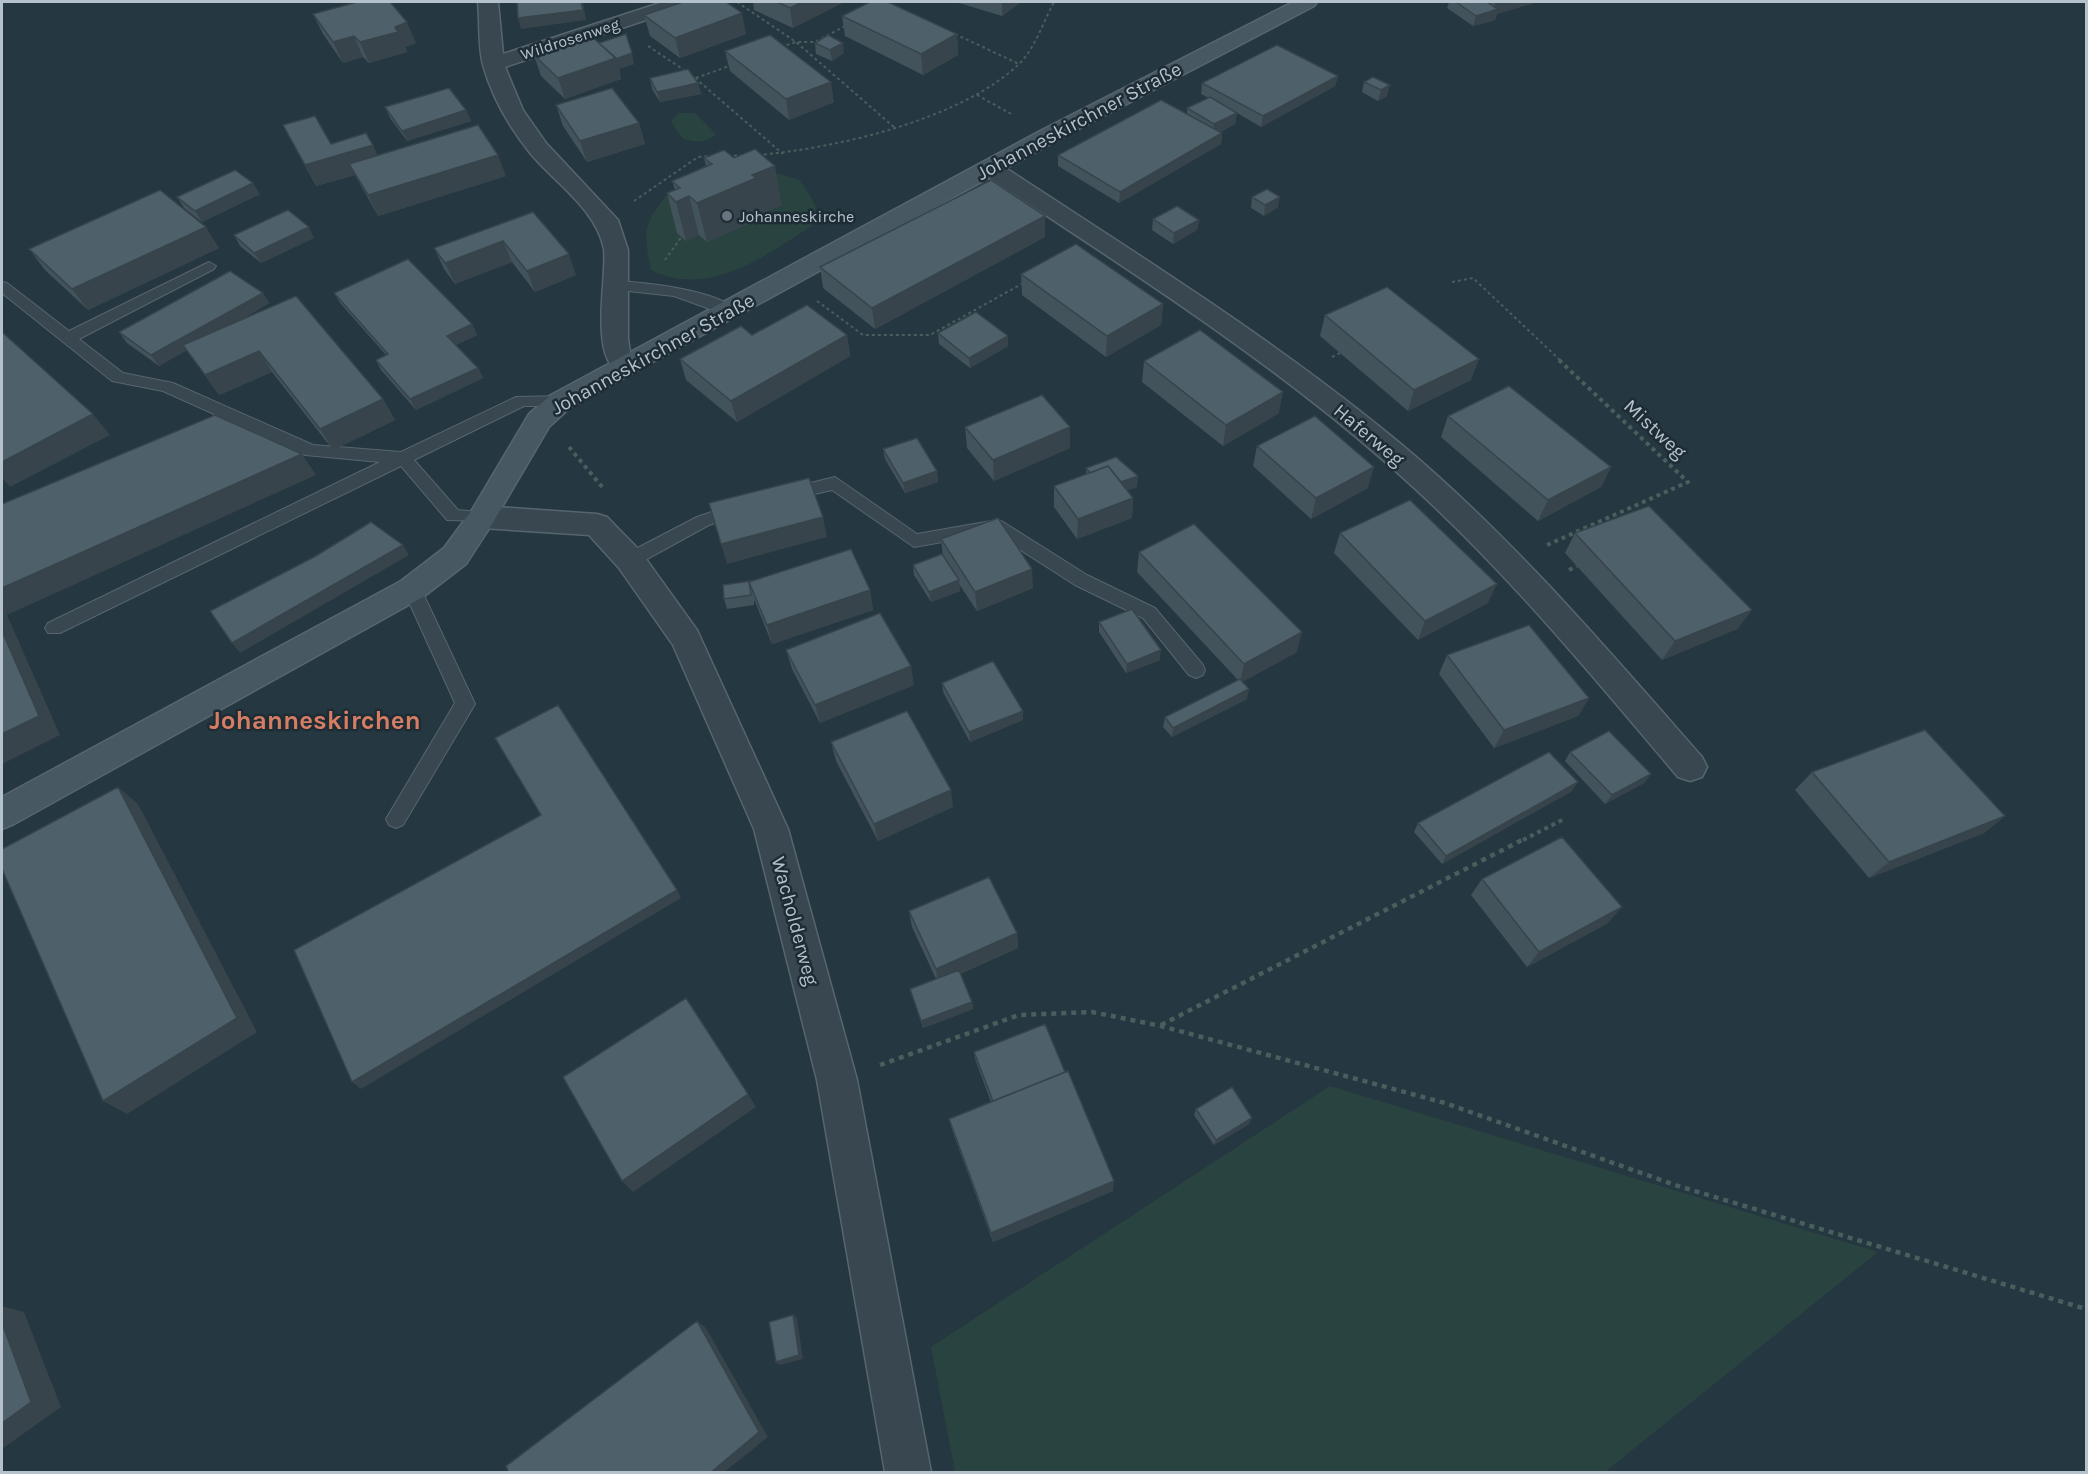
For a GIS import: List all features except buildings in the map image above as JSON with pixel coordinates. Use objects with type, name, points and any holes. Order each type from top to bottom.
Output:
[{"type":"street","points":[[488,2],[493,64],[512,110],[538,148],[606,220],[616,250],[616,347],[617,354],[626,364]]},
{"type":"street","name":"Wildrosenweg","points":[[493,64],[681,2]]},
{"type":"street","name":"Johanneskirchner Straße","points":[[2,814],[412,589],[455,556],[482,517],[538,421],[561,401],[626,364],[788,280],[990,168],[1307,2]]},
{"type":"street","name":"Haferweg","points":[[990,168],[1296,374],[1394,454],[1533,586],[1690,767]]},
{"type":"street","name":"Wacholderweg","points":[[482,517],[597,525],[626,555],[686,639],[771,829],[837,1080],[908,1473]]},
{"type":"lane","points":[[68,338],[209,266]]},
{"type":"lane","points":[[2,286],[118,377],[167,387],[311,451],[403,458],[453,516],[482,517]]},
{"type":"lane","points":[[615,286],[644,286],[704,299],[729,311]]},
{"type":"lane","points":[[54,628],[522,401],[561,401]]},
{"type":"lane","points":[[626,555],[703,521],[760,501],[836,483],[914,541],[997,526],[1081,580],[1149,613],[1196,670]]},
{"type":"lane","points":[[396,819],[465,704],[412,589]]},
{"type":"path","points":[[737,2],[796,42],[895,128]]},
{"type":"path","points":[[606,220],[698,157],[783,154],[895,128],[977,95],[1019,65],[1054,2]]},
{"type":"path","points":[[614,24],[696,78],[783,154]]},
{"type":"path","points":[[773,50],[796,42],[815,42],[847,25]]},
{"type":"path","points":[[954,34],[1019,65]]},
{"type":"path","points":[[696,78],[740,62]]},
{"type":"path","name":"Mistweg","points":[[1452,282],[1473,278],[1688,482],[1508,562]]},
{"type":"path","points":[[788,280],[863,335],[930,335],[1030,280]]},
{"type":"path","points":[[523,447],[568,447],[613,500],[626,555]]},
{"type":"path","points":[[1161,1026],[1564,819]]},
{"type":"path","points":[[837,1080],[1019,1015],[1092,1012],[1161,1026],[1444,1103],[1676,1185],[2086,1309]]},
{"type":"green space","points":[[678,113],[695,113],[716,134],[701,141],[683,139],[671,122]]},
{"type":"green space","points":[[776,173],[800,180],[816,206],[814,224],[737,270],[694,279],[672,278],[651,270],[647,228],[654,212],[669,191]]},
{"type":"green space","points":[[1330,1086],[1878,1252],[1605,1472],[955,1472],[931,1347]]},
{"type":"place","name":"Johanneskirche","points":[[727,216]]},
{"type":"district","name":"Johanneskirchen","points":[[315,720]]}]
